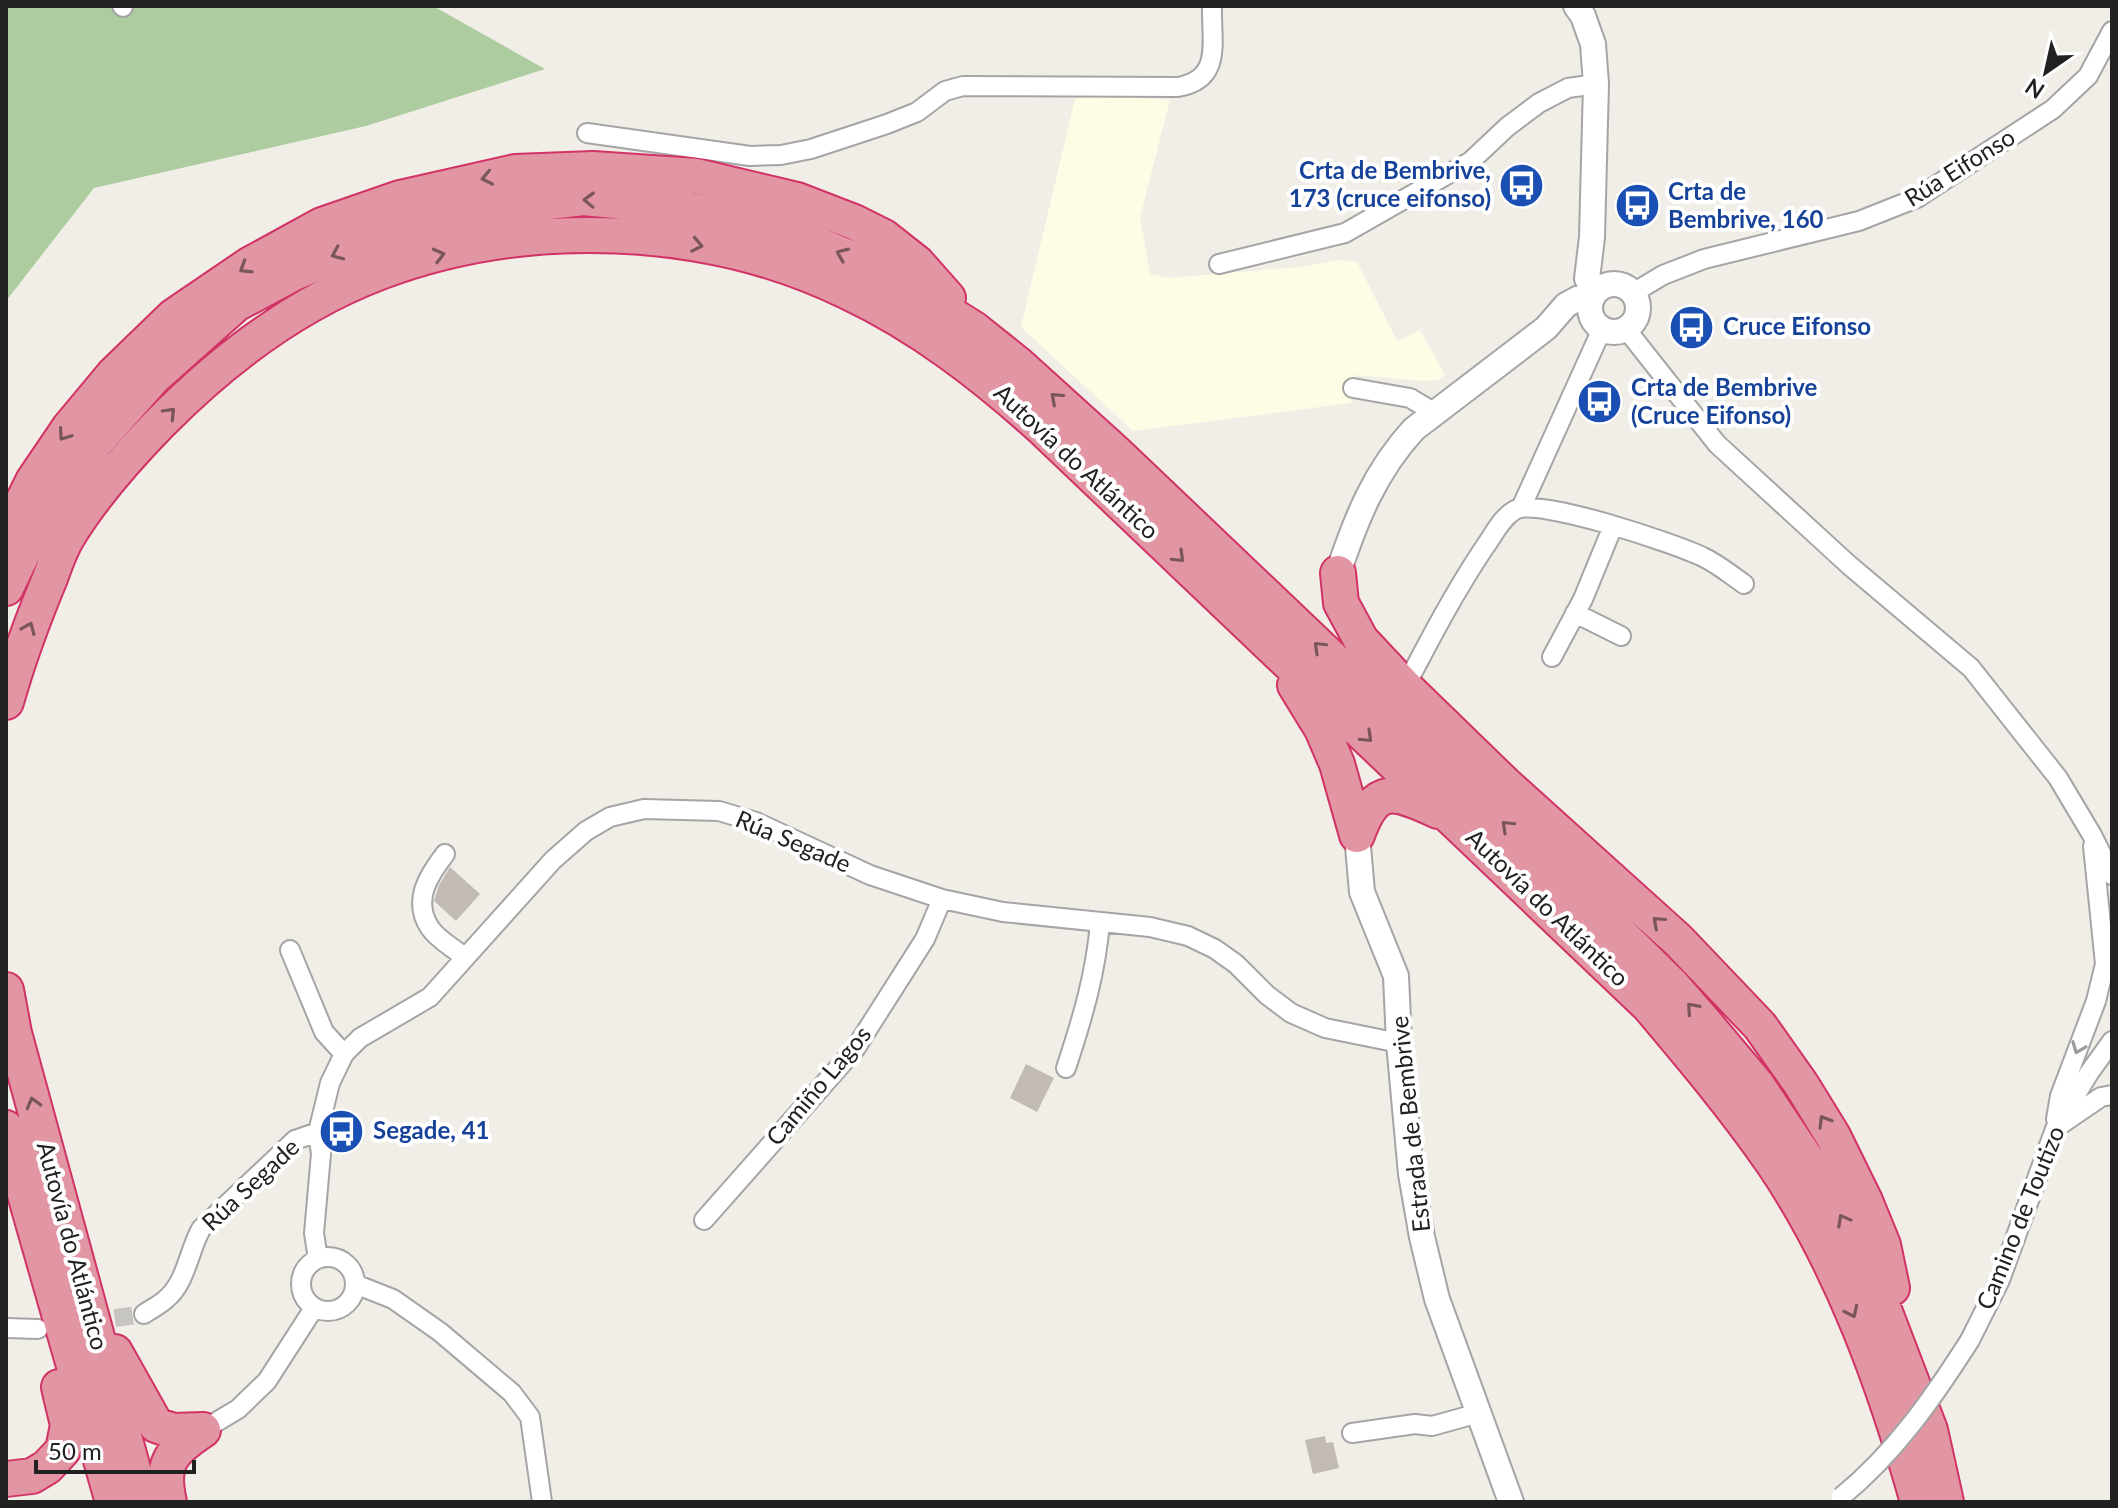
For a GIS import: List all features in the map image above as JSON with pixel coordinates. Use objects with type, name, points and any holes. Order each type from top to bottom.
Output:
[{"type":"highway","points":[[6,536],[33,481],[69,428],[114,374],[174,316],[249,265],[322,225],[400,198],[515,172],[593,169],[696,176],[797,200],[884,237],[917,263],[974,329]]},
{"type":"highway","name":"Autovía do Atlántico","points":[[6,588],[40,517],[95,443],[154,377],[236,304],[292,274],[367,241],[433,222],[515,206],[583,198],[751,221],[844,254],[885,273],[974,329],[1019,365],[1114,451],[1671,984],[1757,1085],[1843,1219],[1892,1324],[1930,1430],[1946,1502]]},
{"type":"highway","name":"Autovía do Atlántico","points":[[6,702],[22,646],[67,537],[121,463],[186,397],[255,339],[311,305],[380,272],[444,254],[520,238],[587,235],[663,238],[739,253],[793,269],[846,290],[905,322],[954,355],[1031,417],[1649,1006],[1728,1100],[1775,1166],[1821,1246],[1863,1336],[1901,1441],[1918,1502]]},
{"type":"highway","points":[[1338,573],[1341,603],[1361,640],[1505,784],[1678,940],[1760,1026],[1817,1110],[1865,1201],[1883,1245],[1892,1284],[1892,1324]]},
{"type":"highway","points":[[1270,643],[1322,729],[1337,764],[1357,835]]},
{"type":"highway","points":[[1357,835],[1365,814],[1373,801],[1381,796],[1417,801],[1452,817]]},
{"type":"highway","name":"Autovía do Atlántico","points":[[6,990],[14,1033],[142,1502]]},
{"type":"highway","name":"Autovía do Atlántico","points":[[6,1128],[113,1502]]},
{"type":"highway","points":[[6,1157],[11,1204],[68,1425],[63,1450],[47,1467],[32,1476],[6,1479]]},
{"type":"highway","points":[[89,1307],[156,1425],[173,1431],[203,1430]]},
{"type":"highway","points":[[169,1502],[164,1481],[172,1455],[203,1430]]},
{"type":"highway","points":[[6,1490],[39,1502]]},
{"type":"street","points":[[587,133],[750,156],[781,155],[811,149],[887,124],[917,112],[945,91],[963,86],[1178,87],[1194,84],[1205,76],[1210,65],[1212,6]]},
{"type":"street","points":[[1546,328],[1608,327],[1633,322],[1637,313],[1610,292],[1592,237],[1596,84],[1593,44],[1576,6]]},
{"type":"street","name":"Rúa Eifonso","points":[[1610,292],[1704,259],[1859,221],[1917,198],[2053,109],[2088,76],[2112,31]]},
{"type":"street","points":[[1219,264],[1345,233],[1471,161],[1507,127],[1539,103],[1568,88],[1596,84]]},
{"type":"street","points":[[1610,292],[1590,311],[1717,444],[1849,565],[1971,668],[2058,778],[2112,875]]},
{"type":"street","points":[[1338,573],[1375,481],[1400,444],[1435,413],[1546,328],[1566,305],[1577,299],[1610,292]]},
{"type":"street","points":[[1521,508],[1608,327]]},
{"type":"street","points":[[1353,388],[1410,398],[1435,413]]},
{"type":"street","points":[[1405,687],[1450,600],[1501,524],[1512,511],[1521,508],[1579,516],[1681,547],[1708,559],[1744,584]]},
{"type":"street","points":[[1552,657],[1613,526]]},
{"type":"street","points":[[1575,613],[1621,636]]},
{"type":"street","name":"Rúa Segade","points":[[144,1314],[169,1298],[201,1229],[295,1140],[318,1132],[330,1083],[344,1054],[360,1038],[430,997],[553,860],[586,831],[610,817],[644,809],[719,811],[870,875],[942,899],[1003,912],[1150,927],[1188,936],[1236,964],[1267,995],[1291,1013],[1325,1028],[1399,1043]]},
{"type":"street","name":"Estrada de Bembrive","points":[[1357,835],[1362,892],[1396,976],[1411,1174],[1422,1237],[1437,1299],[1511,1502]]},
{"type":"street","points":[[2055,1129],[2060,1096],[2089,1020],[2105,964],[2092,835]]},
{"type":"street","points":[[445,854],[425,885],[423,911],[430,929],[464,957]]},
{"type":"street","name":"Camiño Lagos","points":[[704,1220],[855,1049],[925,939],[942,899]]},
{"type":"street","points":[[1066,1068],[1086,1008],[1097,960],[1100,922]]},
{"type":"street","points":[[290,950],[324,1032],[344,1054]]},
{"type":"street","points":[[2089,1020],[2112,1003]]},
{"type":"street","name":"Camino de Toutizo","points":[[1838,1500],[1897,1445],[1934,1396],[1970,1340],[2000,1280],[2055,1129],[2112,1041]]},
{"type":"street","points":[[2055,1129],[2101,1097],[2112,1095]]},
{"type":"street","points":[[318,1132],[321,1154],[314,1233],[318,1259]]},
{"type":"street","points":[[328,1257],[347,1265],[355,1284],[346,1304],[336,1310],[325,1311],[314,1308],[302,1292],[301,1282],[309,1264],[328,1257]]},
{"type":"street","points":[[355,1284],[393,1299],[440,1332],[512,1393],[530,1417],[537,1449],[542,1502]]},
{"type":"street","points":[[203,1430],[238,1409],[267,1381],[314,1308]]},
{"type":"street","points":[[6,1328],[38,1329]]},
{"type":"street","points":[[1352,1433],[1415,1424],[1432,1426],[1479,1413]]},
{"type":"shaded area","points":[[1088,95],[1170,100],[1140,217],[1150,274],[1169,278],[1300,267],[1340,260],[1357,262],[1397,341],[1420,330],[1445,375],[1438,380],[1423,381],[1355,375],[1351,403],[1133,431],[1021,327],[1075,99]]},
{"type":"green space","points":[[6,6],[433,6],[545,69],[366,126],[94,188],[6,301]]},
{"type":"building","points":[[450,867],[480,894],[456,921],[434,901]]},
{"type":"building","points":[[1026,1064],[1054,1078],[1037,1112],[1010,1098]]},
{"type":"building","points":[[1325,1436],[1326,1443],[1333,1442],[1339,1468],[1313,1474],[1305,1440]]},
{"type":"tunnel","points":[[88,1322],[144,1314]]},
{"type":"place","name":"Crta de Bembrive, 173 (cruce eifonso)","points":[[1522,185]]},
{"type":"place","name":"Crta de Bembrive, 160","points":[[1637,206]]},
{"type":"place","name":"Cruce Eifonso","points":[[1692,327]]},
{"type":"place","name":"Crta de Bembrive (Cruce Eifonso)","points":[[1600,402]]},
{"type":"place","name":"Segade, 41","points":[[342,1131]]}]
